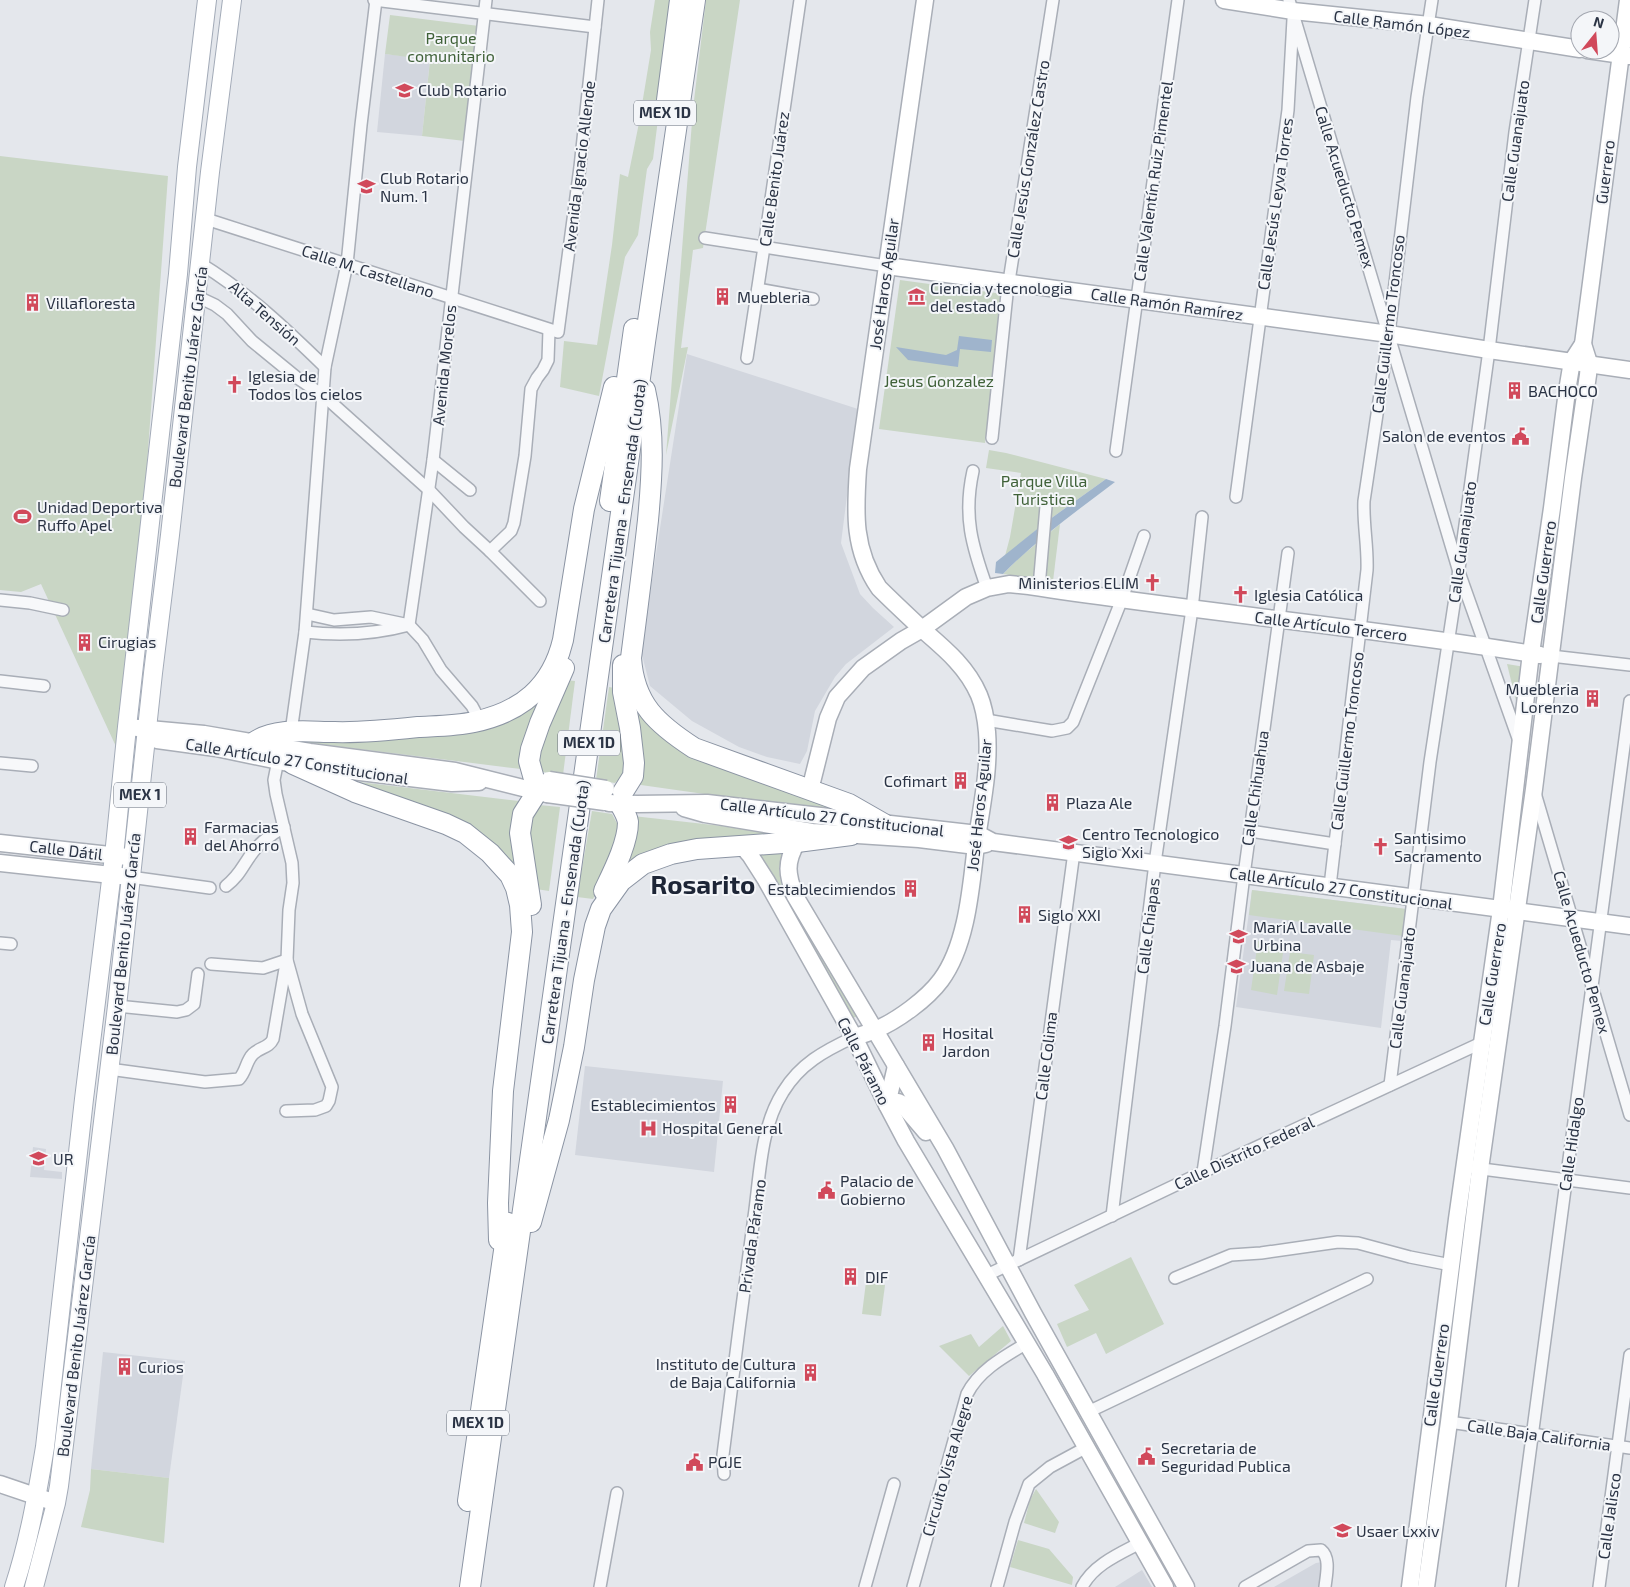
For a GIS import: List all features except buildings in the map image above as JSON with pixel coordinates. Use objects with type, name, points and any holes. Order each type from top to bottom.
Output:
[{"type":"highway","name":"Carretera Tijuana - Ensenada (Cuota)","points":[[470,1587],[509,1260],[513,1190],[655,189],[680,0]]},
{"type":"highway","name":"Carretera Tijuana - Ensenada (Cuota)","points":[[456,1587],[509,1260],[642,374],[695,0]]},
{"type":"highway","points":[[253,742],[264,736],[291,732],[357,732],[480,721],[496,717],[519,706],[548,678],[555,666],[563,640],[578,540],[590,482],[618,374],[632,341]]},
{"type":"highway","points":[[642,374],[648,400],[652,443],[646,540],[631,658],[633,676],[641,700],[659,722],[694,748],[850,804],[884,824]]},
{"type":"highway","points":[[559,1120],[565,1058],[587,934],[619,856],[626,835],[628,821],[614,797],[633,776],[634,763],[623,692],[622,671],[644,478],[652,443]]},
{"type":"highway","points":[[501,1138],[532,922],[521,841],[521,827],[523,814],[542,786],[529,761],[531,749],[563,672],[571,644],[592,505],[595,464]]},
{"type":"highway","points":[[286,762],[355,792],[446,824],[465,833],[490,853],[510,875],[516,888],[520,905],[522,932],[504,1082],[498,1218],[509,1260]]},
{"type":"highway","points":[[509,1260],[533,1216],[559,1120],[595,926],[601,909],[611,892],[632,871],[643,864],[664,856],[697,849],[797,842],[851,835]]},
{"type":"main road","name":"Boulevard Benito Juárez García","points":[[14,1587],[23,1559],[37,1497],[58,1342],[84,1099],[114,856],[126,733],[178,274],[187,167],[207,0]]},
{"type":"main road","name":"Boulevard Benito Juárez García","points":[[34,1587],[56,1503],[117,1006],[210,172],[232,0]]},
{"type":"main road","name":"José Haros Aguilar","points":[[854,1037],[876,1030],[900,1016],[930,992],[941,979],[952,960],[967,909],[988,751],[986,720],[978,694],[966,672],[950,652],[922,629],[879,588],[870,576],[862,556],[856,530],[855,502],[858,469],[925,0]]},
{"type":"main road","name":"Calle Ramón López","points":[[1224,0],[1293,4],[1570,48]]},
{"type":"main road","name":"Guerrero","points":[[1572,361],[1583,344],[1625,55],[1628,0]]},
{"type":"main road","name":"Calle Ramón Ramírez","points":[[887,266],[1137,298],[1630,370]]},
{"type":"main road","name":"Guerrero","points":[[1583,344],[1589,363]]},
{"type":"main road","points":[[168,357],[182,372],[182,390],[185,396]]},
{"type":"main road","name":"Calle Guerrero","points":[[1410,1587],[1451,1265],[1472,1168],[1509,910],[1513,819],[1520,746],[1531,653],[1572,361]]},
{"type":"main road","name":"Calle Guerrero","points":[[1426,1587],[1448,1422],[1472,1168],[1481,1043],[1534,789],[1589,363]]},
{"type":"main road","name":"Calle Artículo Tercero","points":[[810,790],[828,718],[837,697],[863,668],[966,597],[987,588],[1009,584],[1192,609],[1360,629],[1551,656]]},
{"type":"main road","name":"Calle Artículo 27 Constitucional","points":[[126,733],[204,734],[310,752],[455,771],[498,781],[614,797],[670,803],[707,803],[884,824],[977,840],[1630,926]]},
{"type":"main road","name":"Calle Artículo 27 Constitucional","points":[[147,734],[286,762],[452,783],[498,781]]},
{"type":"main road","name":"Calle Artículo 27 Constitucional","points":[[670,803],[705,814],[812,832],[919,839],[977,840]]},
{"type":"main road","name":"Calle Páramo","points":[[797,842],[788,864],[790,884],[795,896],[1013,1263]]},
{"type":"main road","name":"Calle Dátil","points":[[0,843],[133,858]]},
{"type":"main road","name":"Calle Páramo","points":[[742,846],[766,880],[854,1037],[887,1105],[987,1275]]},
{"type":"main road","points":[[58,869],[61,849]]},
{"type":"main road","name":"Calle Dátil","points":[[0,863],[130,877]]},
{"type":"main road","points":[[896,1066],[887,1105],[898,1102],[902,1104],[929,1136],[945,1148]]},
{"type":"main road","points":[[1013,1263],[1088,1412],[1186,1587]]},
{"type":"main road","points":[[987,1275],[1087,1447],[1165,1587]]},
{"type":"main road","points":[[0,1484],[56,1503]]},
{"type":"street","points":[[291,732],[307,614],[325,367],[347,264],[376,0],[595,27]]},
{"type":"street","name":"Avenida Morelos","points":[[409,625],[433,460],[486,0]]},
{"type":"street","name":"Avenida Ignacio Allende","points":[[490,551],[511,531],[514,523],[525,456],[531,388],[548,360],[554,331],[580,167],[598,0]]},
{"type":"street","name":"Calle Benito Juárez","points":[[747,358],[800,0]]},
{"type":"street","name":"Calle Jesús González Castro","points":[[992,438],[1009,282],[1053,0]]},
{"type":"street","name":"Calle Valentín Ruiz Pimentel","points":[[1116,451],[1178,0]]},
{"type":"street","name":"Calle Guillermo Troncoso","points":[[1330,886],[1368,556],[1363,519],[1364,501],[1389,334],[1417,97],[1432,0]]},
{"type":"street","name":"Calle Guanajuato","points":[[1390,1085],[1447,642],[1459,572],[1489,350],[1515,132],[1535,0]]},
{"type":"street","name":"Calle Jesús Leyva Torres","points":[[1236,497],[1288,110],[1293,4]]},
{"type":"street","name":"Calle Acueducto Pemex","points":[[1293,4],[1459,572],[1520,746]]},
{"type":"street","name":"Calle M. Castellano","points":[[206,219],[554,331]]},
{"type":"street","name":"Calle Ramón Ramírez","points":[[705,238],[887,266]]},
{"type":"street","name":"Alta Tensión","points":[[201,264],[226,279],[297,340],[325,367]]},
{"type":"street","points":[[758,289],[814,299]]},
{"type":"street","points":[[196,296],[215,305],[227,314],[252,341],[296,377],[324,396],[429,490],[540,601]]},
{"type":"street","points":[[433,460],[470,490]]},
{"type":"street","points":[[973,471],[970,484],[969,523],[974,552],[987,588]]},
{"type":"street","points":[[1039,587],[1046,506]]},
{"type":"street","name":"Calle Chiapas","points":[[1112,1216],[1156,863],[1192,609],[1202,517]]},
{"type":"street","points":[[986,720],[1052,731],[1060,731],[1070,726],[1076,716],[1122,599],[1144,536]]},
{"type":"street","name":"Calle Chihuahua","points":[[1203,1172],[1226,1026],[1244,875],[1288,553]]},
{"type":"street","points":[[0,600],[30,603],[63,610]]},
{"type":"street","points":[[307,614],[334,620],[376,617],[409,625],[424,640],[441,670],[472,706],[480,721]]},
{"type":"street","points":[[305,632],[325,634],[390,630],[409,625]]},
{"type":"street","name":"Calle Artículo Tercero","points":[[1551,656],[1630,665]]},
{"type":"street","points":[[0,682],[44,686]]},
{"type":"street","name":"Calle Hidalgo","points":[[1512,1587],[1630,701]]},
{"type":"street","points":[[109,1069],[205,1082],[226,1082],[238,1079],[245,1071],[252,1054],[270,1045],[273,1040],[287,960],[289,910],[293,883],[292,863],[274,780],[286,762]]},
{"type":"street","points":[[0,763],[32,766]]},
{"type":"street","name":"Calle Acueducto Pemex","points":[[1534,789],[1630,1115]]},
{"type":"street","points":[[226,886],[238,877],[253,852],[261,843],[284,827]]},
{"type":"street","points":[[1250,831],[1335,844]]},
{"type":"street","name":"Calle Colima","points":[[1013,1263],[1074,852]]},
{"type":"street","points":[[130,877],[210,888]]},
{"type":"street","points":[[211,964],[263,968],[287,960]]},
{"type":"street","points":[[286,1111],[315,1110],[326,1106],[332,1087],[302,1014],[287,960]]},
{"type":"street","points":[[117,1006],[177,1012],[186,1010],[194,1004],[198,974]]},
{"type":"street","name":"Privada Páramo","points":[[724,1474],[723,1455],[751,1239],[764,1145],[770,1122],[782,1094],[801,1070],[822,1052],[854,1037]]},
{"type":"street","name":"Calle Distrito Federal","points":[[987,1275],[1481,1043]]},
{"type":"street","points":[[1472,1168],[1630,1188]]},
{"type":"street","points":[[1175,1278],[1231,1255],[1261,1253],[1338,1242],[1358,1243],[1410,1257],[1451,1265]]},
{"type":"street","points":[[1088,1412],[1367,1279]]},
{"type":"street","name":"Circuito Vista Alegre","points":[[913,1587],[967,1394],[980,1375],[1027,1343]]},
{"type":"street","name":"Calle Jalisco","points":[[1599,1587],[1630,1355]]},
{"type":"street","name":"Calle Baja California","points":[[1448,1422],[1630,1448]]},
{"type":"street","points":[[997,1587],[1015,1522],[1029,1484],[1050,1467],[1087,1447]]},
{"type":"street","points":[[865,1587],[894,1484]]},
{"type":"street","points":[[600,1587],[617,1493]]},
{"type":"street","points":[[1082,1587],[1086,1579],[1094,1571],[1140,1543]]},
{"type":"street","points":[[1245,1587],[1308,1551],[1321,1550],[1326,1556],[1327,1563],[1325,1587]]},
{"type":"shaded area","name":"Club Rotario","points":[[385,54],[430,59],[422,136],[377,132]]},
{"type":"shaded area","points":[[687,354],[858,409],[841,543],[860,594],[894,627],[846,664],[835,677],[815,711],[807,751],[800,764],[767,757],[739,747],[692,721],[650,686],[641,651]]},
{"type":"shaded area","points":[[1252,890],[1406,909],[1402,941],[1391,940],[1381,1028],[1236,1007]]},
{"type":"shaded area","name":"Hospital General","points":[[585,1066],[723,1081],[714,1172],[575,1155]]},
{"type":"shaded area","name":"UR","points":[[33,1147],[46,1149],[44,1170],[62,1172],[62,1179],[30,1177]]},
{"type":"shaded area","points":[[103,1352],[185,1361],[169,1478],[91,1469]]},
{"type":"shaded area","points":[[1323,1562],[1322,1587],[1274,1587],[1316,1563]]},
{"type":"shaded area","points":[[1142,1570],[1152,1587],[1115,1587]]},
{"type":"green space","points":[[655,0],[673,0],[653,159],[647,169],[638,235],[625,257],[599,396],[560,387],[564,341],[597,345],[612,245],[620,174],[628,177],[639,123],[651,50],[650,32]]},
{"type":"green space","points":[[706,0],[740,0],[703,248],[693,250],[681,348],[688,347],[666,455],[693,109]]},
{"type":"green space","name":"Parque comunitario","points":[[390,15],[479,26],[465,141],[422,136],[430,60],[385,54]]},
{"type":"green space","points":[[0,156],[168,176],[125,766],[41,584],[21,592],[0,590]]},
{"type":"green space","name":"Jesus Gonzalez","points":[[900,280],[1003,294],[985,443],[879,429]]},
{"type":"green space","name":"Parque Villa Turistica","points":[[989,450],[1106,479],[1046,522],[1005,556],[1021,473],[986,468]]},
{"type":"green space","name":"Parque Villa Turistica","points":[[1060,524],[1053,581],[1003,574],[1019,558]]},
{"type":"green space","points":[[1507,664],[1525,667],[1519,713]]},
{"type":"green space","points":[[565,680],[575,681],[563,775],[543,772],[536,760]]},
{"type":"green space","points":[[609,687],[620,689],[626,767],[622,776],[615,783],[596,780]]},
{"type":"green space","points":[[630,690],[639,711],[859,816],[634,784]]},
{"type":"green space","points":[[544,693],[520,761],[521,769],[278,739],[402,733]]},
{"type":"green space","points":[[342,780],[519,801],[515,812],[525,886],[500,849],[465,822]]},
{"type":"green space","points":[[539,805],[560,807],[549,891],[536,889],[528,839],[531,819]]},
{"type":"green space","points":[[592,811],[612,814],[619,827],[608,870],[593,899],[577,897]]},
{"type":"green space","points":[[633,816],[722,826],[800,838],[626,868]]},
{"type":"green space","points":[[782,851],[779,870],[782,889],[778,890],[754,854]]},
{"type":"green space","points":[[1252,890],[1406,909],[1403,936],[1249,915]]},
{"type":"green space","points":[[788,903],[800,918],[858,1016],[853,1018],[786,904]]},
{"type":"green space","points":[[1258,941],[1284,946],[1277,995],[1251,990]]},
{"type":"green space","points":[[1290,952],[1314,955],[1309,994],[1284,991]]},
{"type":"green space","points":[[1131,1257],[1164,1324],[1106,1354],[1096,1333],[1067,1347],[1057,1324],[1089,1310],[1074,1285]]},
{"type":"green space","points":[[866,1282],[885,1285],[881,1316],[862,1314]]},
{"type":"green space","points":[[1003,1326],[1011,1341],[969,1376],[939,1346],[971,1334],[979,1347]]},
{"type":"green space","points":[[91,1469],[169,1478],[164,1543],[81,1527],[90,1490]]},
{"type":"green space","points":[[1036,1489],[1059,1522],[1055,1533],[1024,1523],[1030,1500]]},
{"type":"green space","points":[[1018,1540],[1049,1549],[1073,1577],[1072,1585],[1010,1567]]},
{"type":"water","points":[[959,336],[992,340],[991,352],[960,349],[958,367],[908,360],[896,347],[946,355],[957,350]]},
{"type":"water","points":[[1106,479],[1115,482],[1043,537],[1003,574],[995,573],[996,562],[1046,522]]},
{"type":"place","name":"Club Rotario","points":[[404,90]]},
{"type":"place","name":"Club Rotario Num. 1","points":[[366,187]]},
{"type":"place","name":"Muebleria","points":[[723,297]]},
{"type":"place","name":"Ciencia y tecnologia del estado","points":[[916,297]]},
{"type":"place","name":"Villafloresta","points":[[32,303]]},
{"type":"place","name":"Iglesia de Todos los cielos","points":[[234,385]]},
{"type":"place","name":"BACHOCO","points":[[1514,391]]},
{"type":"place","name":"Salon de eventos","points":[[1520,436]]},
{"type":"place","name":"Unidad Deportiva Ruffo Apel","points":[[23,516]]},
{"type":"place","name":"Ministerios ELIM","points":[[1153,583]]},
{"type":"place","name":"Iglesia Católica","points":[[1240,595]]},
{"type":"place","name":"Cirugias","points":[[84,642]]},
{"type":"place","name":"Muebleria Lorenzo","points":[[1593,698]]},
{"type":"place","name":"Cofimart","points":[[961,781]]},
{"type":"place","name":"Plaza Ale","points":[[1052,803]]},
{"type":"place","name":"Farmacias del Ahorro","points":[[190,836]]},
{"type":"place","name":"Centro Tecnologico Siglo Xxi","points":[[1068,843]]},
{"type":"place","name":"Santisimo Sacramento","points":[[1380,847]]},
{"type":"place","name":"Establecimiendos","points":[[910,889]]},
{"type":"place","name":"Siglo XXI","points":[[1024,915]]},
{"type":"place","name":"MariA Lavalle Urbina","points":[[1239,936]]},
{"type":"place","name":"Juana de Asbaje","points":[[1236,966]]},
{"type":"place","name":"Hosital Jardon","points":[[928,1042]]},
{"type":"place","name":"Establecimientos","points":[[730,1105]]},
{"type":"place","name":"Hospital General","points":[[648,1128]]},
{"type":"place","name":"UR","points":[[39,1159]]},
{"type":"place","name":"Palacio de Gobierno","points":[[826,1190]]},
{"type":"place","name":"DIF","points":[[851,1277]]},
{"type":"place","name":"Curios","points":[[124,1367]]},
{"type":"place","name":"Instituto de Cultura de Baja California","points":[[810,1373]]},
{"type":"place","name":"Secretaria de Seguridad Publica","points":[[1147,1457]]},
{"type":"place","name":"PGJE","points":[[694,1462]]},
{"type":"place","name":"Usaer Lxxiv","points":[[1342,1531]]},
{"type":"district","name":"Rosarito","points":[[703,885]]}]
